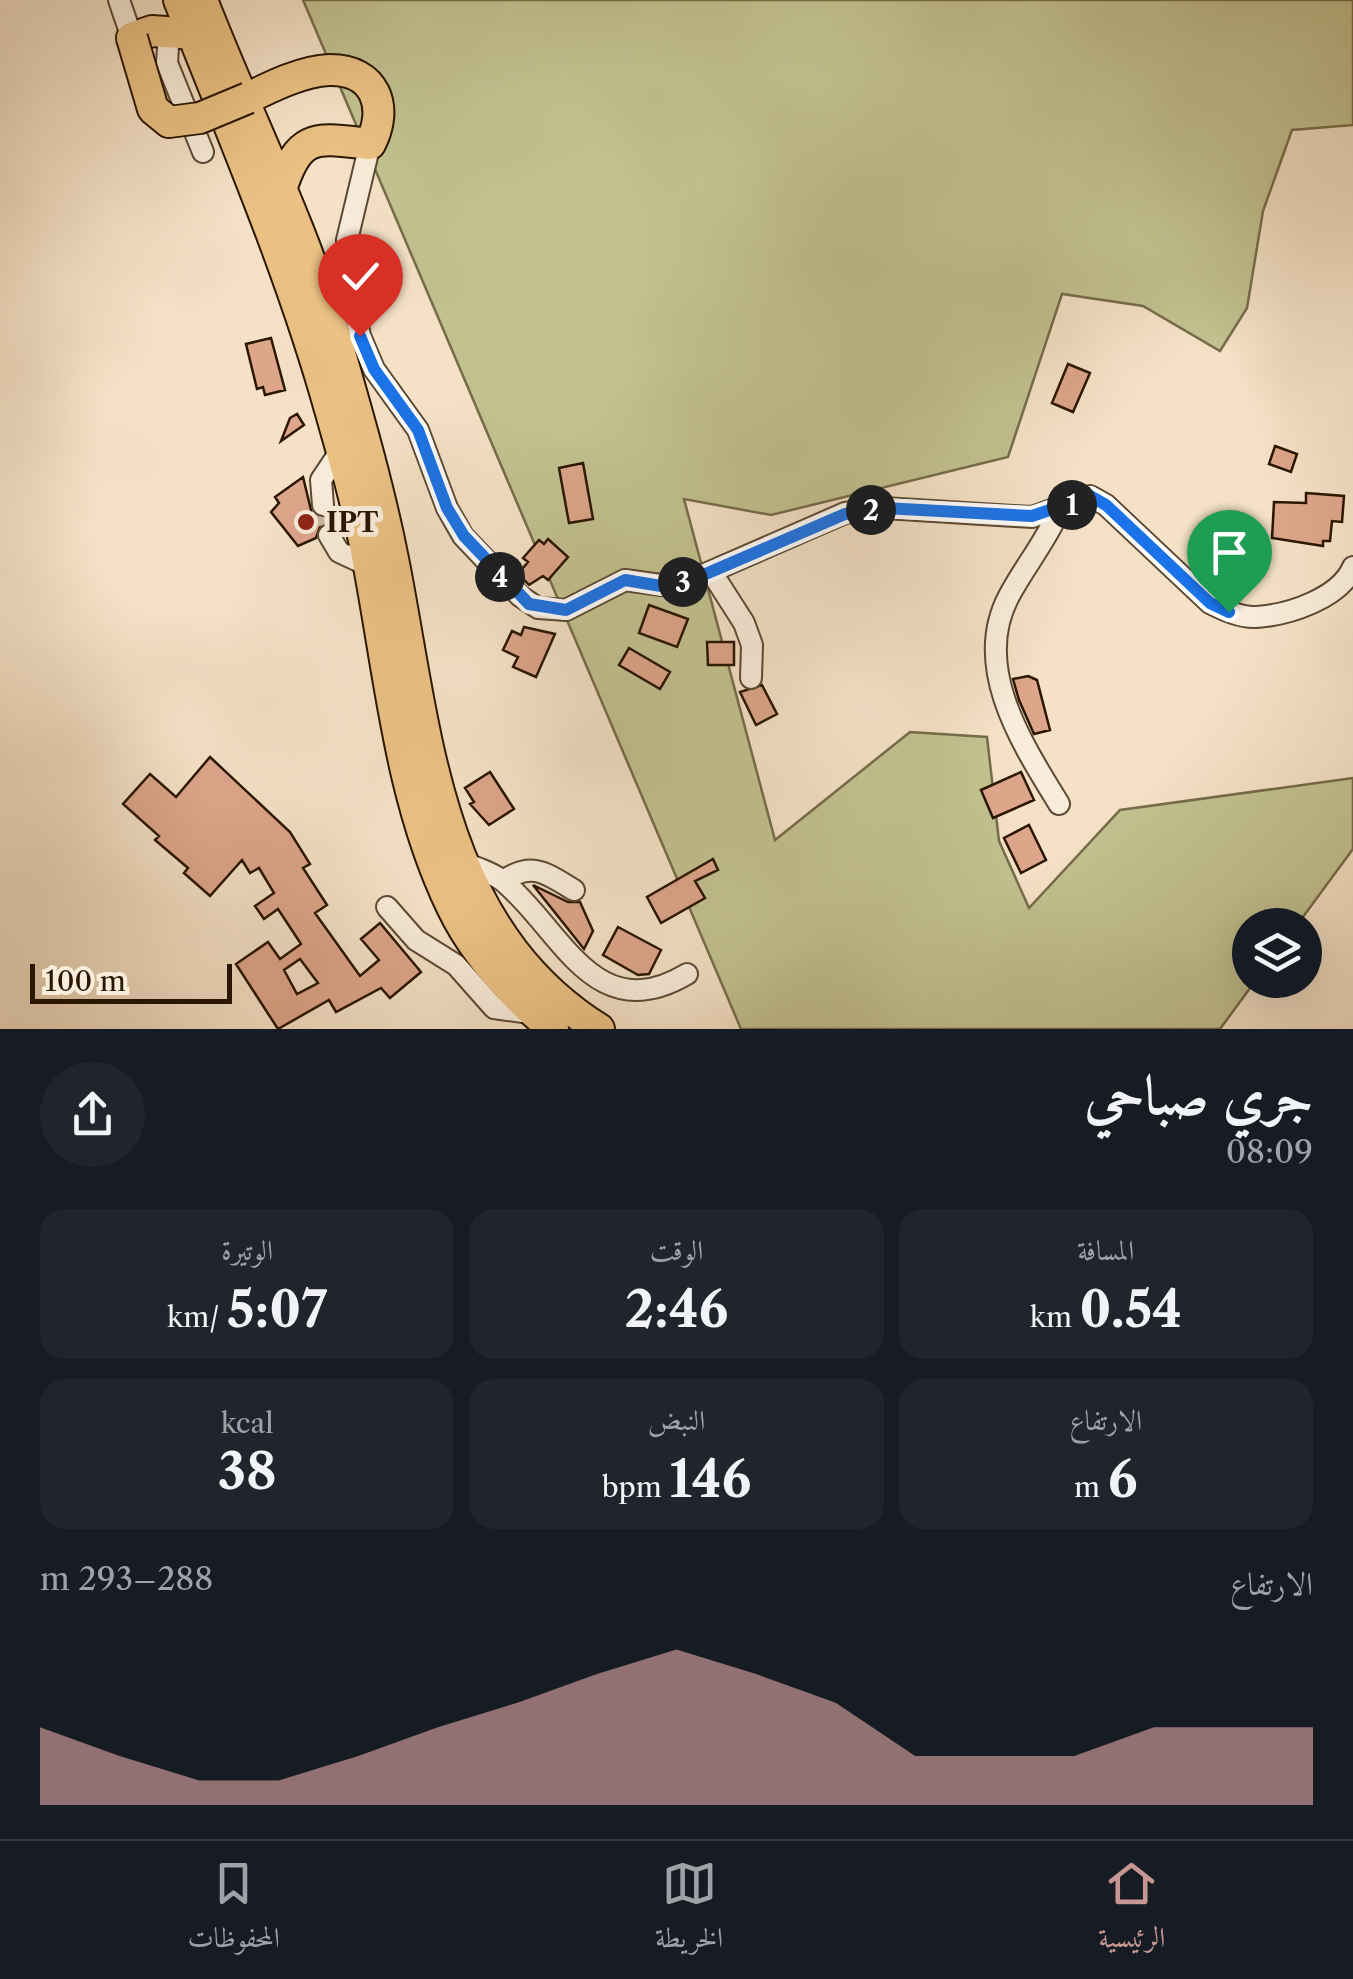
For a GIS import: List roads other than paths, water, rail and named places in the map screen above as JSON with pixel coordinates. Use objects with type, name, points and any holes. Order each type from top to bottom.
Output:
[{"type":"highway","points":[[180,0],[162,34],[153,108],[169,122],[200,118],[326,70],[354,74],[376,92],[380,102],[379,128],[370,144],[330,140],[302,146],[291,158],[281,190]]},
{"type":"highway","points":[[202,0],[314,266],[386,524],[439,797],[459,861],[495,927],[540,981],[599,1029]]},
{"type":"highway","points":[[225,0],[254,95]]},
{"type":"highway","points":[[162,34],[300,315],[341,450],[369,566],[388,680],[424,839],[453,910],[495,970],[544,1022]]},
{"type":"street","points":[[120,0],[162,34],[167,63],[202,152]]},
{"type":"street","points":[[370,144],[348,240],[347,269],[360,336],[374,369],[418,430],[447,508],[464,536],[520,596],[553,611],[566,610],[625,580],[670,585],[712,573],[845,514],[884,508],[1005,518],[1060,509],[1083,498],[1096,497],[1210,603],[1254,618],[1318,600],[1343,584],[1353,566]]},
{"type":"street","points":[[323,505],[321,480],[341,450]]},
{"type":"street","points":[[1060,509],[1009,594],[995,632],[1008,710],[1024,750],[1060,804]]},
{"type":"street","points":[[329,535],[339,552],[369,566]]},
{"type":"street","points":[[712,573],[744,624],[752,645],[751,678]]},
{"type":"street","points":[[459,861],[503,882],[574,970],[604,996],[622,1002],[645,1001],[688,974]]},
{"type":"street","points":[[503,882],[518,871],[537,868],[574,890]]},
{"type":"street","points":[[387,907],[416,940],[456,964],[494,1008],[544,1022]]},
{"type":"tunnel","points":[[323,505],[329,535]]},
{"type":"place","name":"IPT","points":[[306,522]]}]
